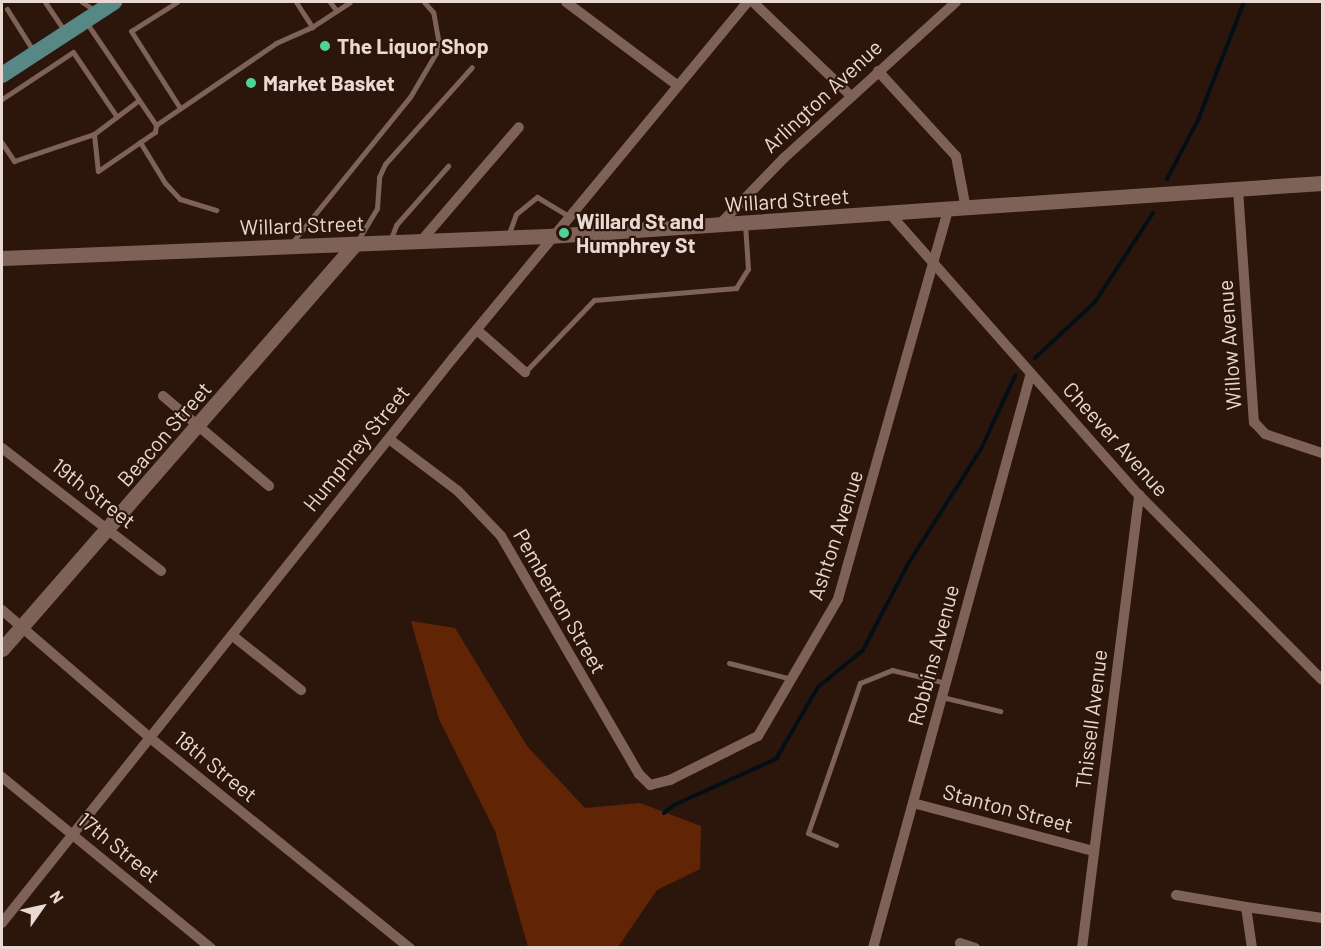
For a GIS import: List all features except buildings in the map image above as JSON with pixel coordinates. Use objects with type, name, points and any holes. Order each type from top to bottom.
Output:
[{"type":"main road","points":[[2,75],[114,2]]},
{"type":"main road","name":"Willard Street","points":[[2,258],[555,236],[1323,183]]},
{"type":"main road","name":"Beacon Street","points":[[2,649],[355,244]]},
{"type":"street","points":[[566,2],[677,85]]},
{"type":"street","name":"Humphrey Street","points":[[2,923],[388,439],[747,2]]},
{"type":"street","points":[[753,2],[850,95]]},
{"type":"street","name":"Arlington Avenue","points":[[719,225],[744,196],[850,95],[956,2]]},
{"type":"street","points":[[878,71],[956,156],[966,209]]},
{"type":"street","points":[[421,241],[519,127]]},
{"type":"street","name":"Willow Avenue","points":[[1238,189],[1254,422],[1265,434],[1323,453]]},
{"type":"street","name":"Ashton Avenue","points":[[644,782],[650,785],[670,780],[758,736],[793,679],[842,588],[948,210]]},
{"type":"street","name":"Cheever Avenue","points":[[890,214],[1139,495],[1323,680]]},
{"type":"street","points":[[477,330],[525,372]]},
{"type":"street","name":"Robbins Avenue","points":[[873,948],[1031,373]]},
{"type":"street","points":[[163,396],[269,486]]},
{"type":"street","name":"Pemberton Street","points":[[388,439],[458,491],[501,536],[644,782]]},
{"type":"street","name":"19th Street","points":[[2,448],[109,528],[161,572]]},
{"type":"street","name":"Thissell Avenue","points":[[1082,948],[1139,495]]},
{"type":"street","name":"18th Street","points":[[2,610],[149,737],[410,948]]},
{"type":"street","points":[[233,636],[301,690]]},
{"type":"street","name":"17th Street","points":[[2,777],[211,948]]},
{"type":"street","name":"Stanton Street","points":[[913,803],[1094,851]]},
{"type":"street","points":[[1176,895],[1323,918]]},
{"type":"street","points":[[1246,907],[1252,948]]},
{"type":"street","points":[[960,943],[975,948]]},
{"type":"lane","points":[[55,2],[47,4],[66,33]]},
{"type":"lane","points":[[82,2],[156,125],[155,132],[98,171],[94,134]]},
{"type":"lane","points":[[177,2],[131,31],[180,108]]},
{"type":"lane","points":[[296,2],[312,27]]},
{"type":"lane","points":[[330,2],[336,10]]},
{"type":"lane","points":[[156,125],[276,43],[312,27],[350,2]]},
{"type":"lane","points":[[289,246],[410,97],[436,54],[438,39],[433,12],[424,2]]},
{"type":"lane","points":[[7,9],[34,53]]},
{"type":"lane","points":[[2,99],[73,52],[117,117]]},
{"type":"lane","points":[[355,244],[377,207],[379,177],[386,164],[472,67]]},
{"type":"lane","points":[[2,143],[14,161],[94,134],[139,100]]},
{"type":"lane","points":[[140,142],[165,183],[180,199],[216,210]]},
{"type":"lane","points":[[389,242],[396,225],[448,166]]},
{"type":"lane","points":[[507,237],[516,214],[537,197],[570,217]]},
{"type":"lane","points":[[525,372],[594,300],[736,288],[748,269],[745,223]]},
{"type":"lane","points":[[729,663],[793,679]]},
{"type":"lane","points":[[836,845],[808,833],[860,683],[892,670],[946,683]]},
{"type":"lane","points":[[942,697],[1000,711]]},
{"type":"shaded area","points":[[411,621],[455,628],[527,746],[585,808],[640,803],[701,826],[700,869],[657,890],[618,947],[528,947],[495,831],[439,719]]},
{"type":"waterway","points":[[1167,179],[1198,120],[1244,2]]},
{"type":"waterway","points":[[1035,358],[1095,302],[1153,213]]},
{"type":"waterway","points":[[664,813],[674,805],[776,759],[818,687],[863,650],[908,564],[981,449],[1015,376]]},
{"type":"place","name":"The Liquor Shop","points":[[325,46]]},
{"type":"place","name":"Market Basket","points":[[251,83]]},
{"type":"place","name":"Willard St and Humphrey St","points":[[564,233]]}]
